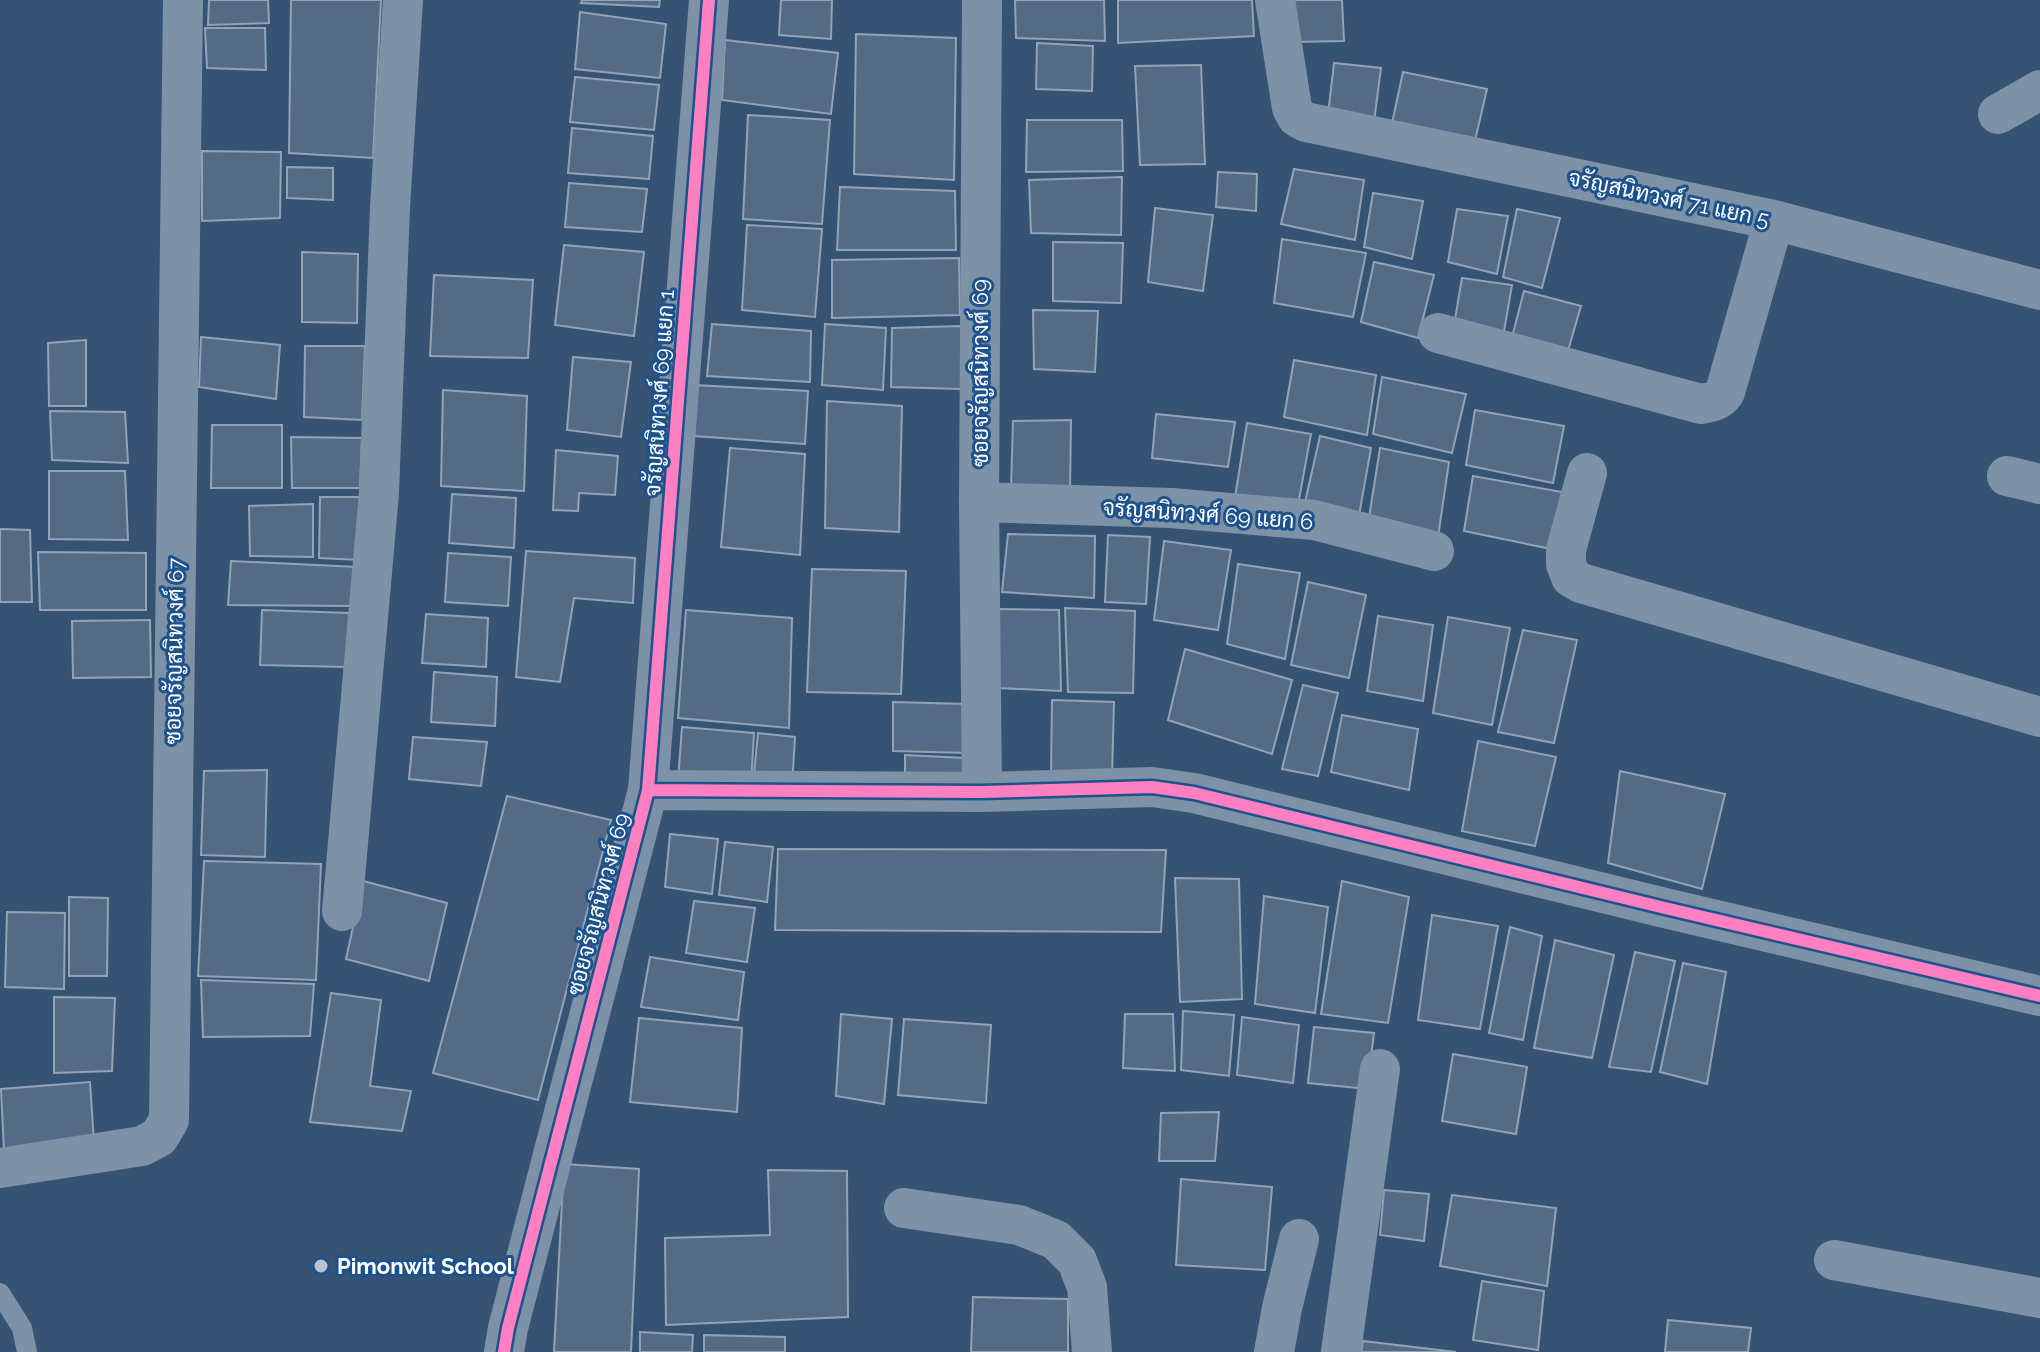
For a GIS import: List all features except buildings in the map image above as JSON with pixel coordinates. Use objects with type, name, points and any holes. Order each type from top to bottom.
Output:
[{"type":"street","name":"ซอยจรัญสนิทวงศ์ 67","points":[[0,1168],[142,1146],[159,1137],[169,1120],[183,0]]},
{"type":"street","points":[[342,911],[379,493],[390,207],[403,0]]},
{"type":"street","name":"จรัญสนิทวงศ์ 69 แยก 1","points":[[648,790],[709,0]]},
{"type":"street","name":"ซอยจรัญสนิทวงศ์ 69","points":[[504,1352],[648,790],[982,792],[979,502],[982,0]]},
{"type":"street","name":"จรัญสนิทวงศ์ 71 แยก 5","points":[[1275,0],[1290,101],[1297,117],[1318,125],[1774,220],[2040,290]]},
{"type":"street","points":[[1998,114],[2040,90]]},
{"type":"street","points":[[1438,333],[1701,404],[1721,399],[1774,220]]},
{"type":"street","points":[[1587,473],[1566,550],[1566,564],[1571,577],[1581,583],[2040,717]]},
{"type":"street","name":"จรัญสนิทวงศ์ 69 แยก 6","points":[[979,502],[1171,508],[1314,520],[1434,551]]},
{"type":"street","points":[[982,792],[1152,787],[1194,793],[2040,996]]},
{"type":"street","points":[[1341,1352],[1380,1069]]},
{"type":"street","points":[[904,1208],[1019,1225],[1056,1240],[1077,1261],[1087,1287],[1092,1352]]},
{"type":"street","points":[[1274,1352],[1299,1239]]},
{"type":"street","points":[[1834,1260],[2040,1298]]},
{"type":"lane","points":[[0,1293],[22,1328],[27,1352]]},
{"type":"cycle path","points":[[504,1352],[648,790],[709,0]]},
{"type":"cycle path","points":[[648,790],[982,792],[1152,787],[1194,793],[2040,996]]},
{"type":"place","name":"Pimonwit School","points":[[321,1266]]}]
